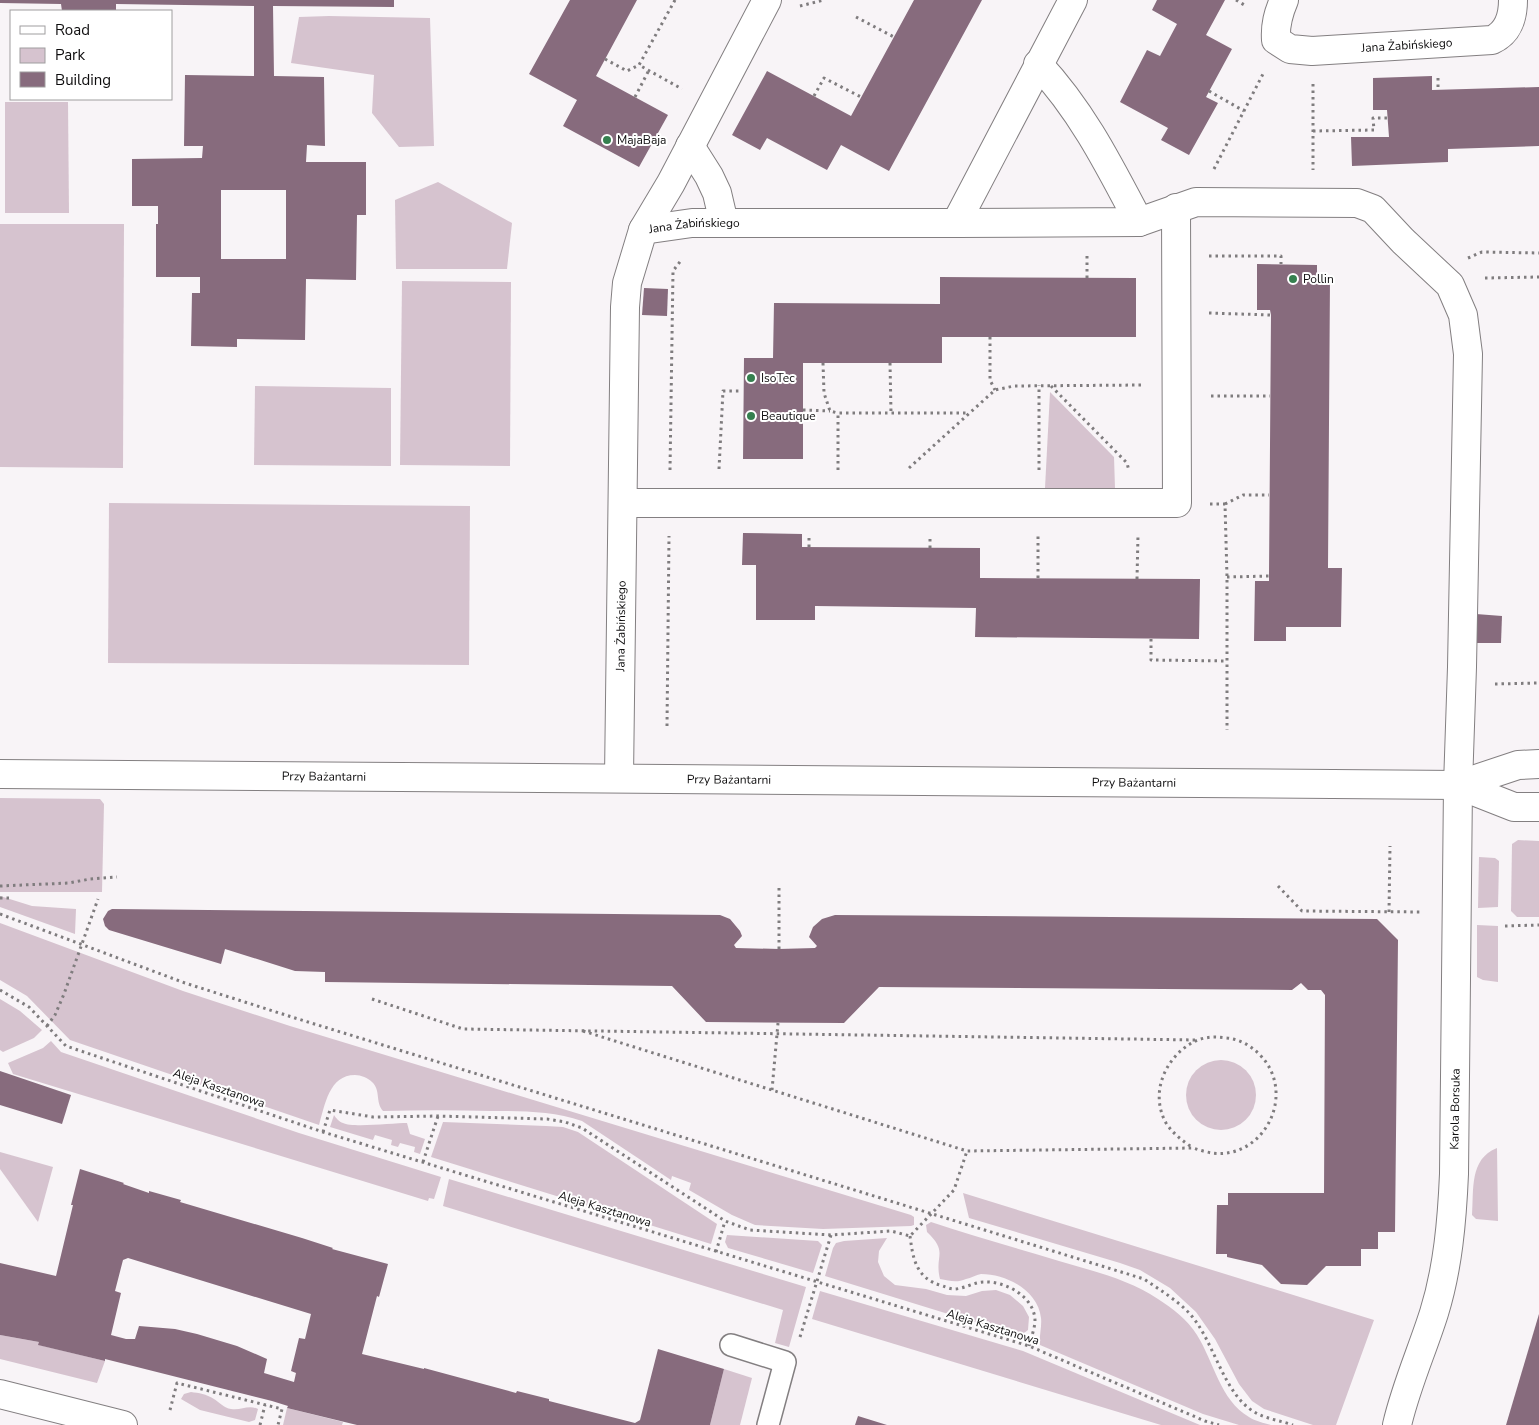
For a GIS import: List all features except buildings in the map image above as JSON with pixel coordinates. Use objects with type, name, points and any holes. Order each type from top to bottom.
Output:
[{"type":"street","points":[[643,230],[671,183],[767,0]]},
{"type":"street","points":[[956,223],[1073,0]]},
{"type":"street","points":[[1276,40],[1276,21],[1284,0]]},
{"type":"street","name":"Jana Żabińskiego","points":[[1276,40],[1290,49],[1312,51],[1492,40],[1502,36],[1507,27],[1513,11],[1513,0]]},
{"type":"street","points":[[623,503],[1177,503],[1176,312],[1186,205],[1139,222],[1079,113],[1059,86],[1038,64]]},
{"type":"street","points":[[690,146],[710,176],[717,193],[724,223]]},
{"type":"street","name":"Karola Borsuka","points":[[1186,205],[1357,203],[1373,209],[1434,272],[1450,285],[1463,315],[1468,354],[1458,785],[1452,1208],[1449,1241],[1434,1312],[1404,1395],[1397,1425]]},
{"type":"street","name":"Jana Żabińskiego","points":[[619,778],[625,307],[628,282],[643,230],[692,224],[724,223],[1139,222]]},
{"type":"street","name":"Przy Bażantarni","points":[[0,774],[1458,785],[1518,765],[1539,764]]},
{"type":"street","name":"Przy Bażantarni","points":[[1458,785],[1514,806],[1539,807]]},
{"type":"street","points":[[0,1394],[123,1425]]},
{"type":"lane","points":[[731,1345],[785,1362],[768,1425]]},
{"type":"path","points":[[605,59],[627,71],[639,65],[675,0]]},
{"type":"path","points":[[856,17],[894,37]]},
{"type":"path","points":[[1186,205],[1244,112],[1263,76],[1268,52],[1276,40]]},
{"type":"path","points":[[1312,51],[1314,203]]},
{"type":"path","points":[[639,65],[711,106]]},
{"type":"path","points":[[635,97],[649,70]]},
{"type":"path","points":[[814,96],[824,78],[861,97]]},
{"type":"path","points":[[1209,91],[1244,112]]},
{"type":"path","points":[[1313,131],[1374,130],[1373,118],[1387,118]]},
{"type":"path","points":[[1434,272],[1482,252],[1539,253]]},
{"type":"path","points":[[1217,256],[1281,256],[1281,264]]},
{"type":"path","points":[[1479,278],[1539,277]]},
{"type":"path","points":[[1176,312],[1271,315]]},
{"type":"path","points":[[990,337],[990,380],[995,390]]},
{"type":"path","points":[[823,363],[824,393],[830,411]]},
{"type":"path","points":[[890,363],[891,413]]},
{"type":"path","points":[[872,503],[995,390],[1014,386],[1040,385],[1176,390],[1270,396]]},
{"type":"path","points":[[1038,578],[1040,385]]},
{"type":"path","points":[[1050,386],[1126,463],[1139,503],[1137,579]]},
{"type":"path","points":[[720,450],[723,391],[739,391]]},
{"type":"path","points":[[803,410],[838,413],[968,413]]},
{"type":"path","points":[[838,413],[838,503]]},
{"type":"path","points":[[1177,503],[1225,504],[1242,495],[1269,495]]},
{"type":"path","points":[[1225,504],[1227,730]]},
{"type":"path","points":[[1227,577],[1269,576]]},
{"type":"path","points":[[1151,639],[1151,660],[1227,661]]},
{"type":"path","points":[[1509,682],[1539,683]]},
{"type":"path","points":[[1389,912],[1390,846]]},
{"type":"path","points":[[0,886],[69,883],[117,877]]},
{"type":"path","points":[[779,884],[779,949]]},
{"type":"path","points":[[1278,886],[1302,911],[1424,912]]},
{"type":"path","points":[[0,898],[12,898]]},
{"type":"path","points":[[47,1026],[55,1015],[64,994],[98,899]]},
{"type":"path","points":[[0,914],[185,982],[294,1018],[1144,1280],[1173,1300],[1190,1315],[1207,1338],[1233,1390],[1242,1401],[1256,1413],[1293,1425]]},
{"type":"path","points":[[1505,926],[1539,925]]},
{"type":"path","name":"Aleja Kasztanowa","points":[[0,990],[29,1007],[66,1046],[323,1132],[1029,1346],[1219,1425]]},
{"type":"path","points":[[372,999],[463,1029],[1196,1040],[1214,1036],[1234,1038],[1251,1047],[1265,1060],[1274,1077],[1277,1096],[1273,1116],[1264,1132],[1249,1145],[1231,1152],[1212,1153],[1193,1148],[968,1151],[583,1031]]},
{"type":"path","points":[[772,1090],[778,1022]]},
{"type":"path","points":[[1193,1148],[1177,1137],[1166,1122],[1160,1103],[1160,1084],[1167,1066],[1179,1051],[1196,1040]]},
{"type":"path","points":[[323,1132],[330,1110],[373,1118],[438,1116],[547,1119],[565,1122],[582,1128],[725,1221],[750,1230],[831,1235],[891,1232],[910,1236]]},
{"type":"path","points":[[423,1162],[438,1116]]},
{"type":"path","points":[[968,1151],[954,1190],[910,1236],[912,1256],[921,1275],[936,1284],[953,1289],[981,1282],[995,1282],[1009,1286],[1028,1300],[1035,1319],[1029,1346]]},
{"type":"path","points":[[716,1252],[725,1221]]},
{"type":"path","points":[[785,1362],[797,1350],[815,1282],[831,1235]]},
{"type":"path","points":[[170,1410],[177,1383],[282,1409],[278,1425]]},
{"type":"path","points":[[260,1425],[265,1405]]},
{"type":"green space","points":[[299,17],[430,18],[434,146],[399,147],[372,113],[374,75],[291,63]]},
{"type":"green space","points":[[5,102],[68,102],[69,213],[5,213]]},
{"type":"green space","points":[[438,182],[512,223],[507,269],[396,269],[395,200]]},
{"type":"green space","points":[[0,224],[124,224],[123,468],[0,467]]},
{"type":"green space","points":[[402,281],[511,282],[510,466],[400,465]]},
{"type":"green space","points":[[255,386],[391,388],[391,466],[254,465]]},
{"type":"green space","points":[[1050,392],[1114,457],[1115,488],[1045,488]]},
{"type":"green space","points":[[109,503],[470,506],[469,665],[108,663]]},
{"type":"green space","points":[[0,798],[100,799],[104,804],[102,892],[0,892]]},
{"type":"green space","points":[[1518,840],[1539,841],[1539,917],[1517,917],[1511,911],[1512,844]]},
{"type":"green space","points":[[1479,857],[1495,858],[1499,861],[1498,907],[1478,908]]},
{"type":"green space","points":[[0,896],[32,906],[76,909],[75,934],[0,907]]},
{"type":"green space","points":[[0,923],[183,991],[290,1026],[911,1215],[914,1217],[914,1225],[823,1229],[755,1225],[732,1215],[689,1190],[691,1183],[672,1176],[671,1180],[582,1121],[548,1113],[450,1110],[383,1111],[379,1104],[375,1085],[366,1078],[357,1075],[346,1076],[339,1080],[329,1092],[319,1125],[70,1040],[27,996],[0,980]]},
{"type":"green space","points":[[1477,925],[1498,926],[1498,982],[1483,980],[1477,977]]},
{"type":"green space","points":[[0,999],[20,1011],[42,1030],[34,1038],[3,1052],[0,1050]]},
{"type":"green space","points":[[51,1041],[61,1052],[299,1133],[441,1177],[434,1199],[429,1198],[428,1201],[13,1074],[8,1063],[43,1048]]},
{"type":"green space","points":[[1221,1060],[1234,1063],[1246,1070],[1253,1082],[1256,1095],[1253,1108],[1246,1120],[1234,1127],[1221,1130],[1208,1127],[1196,1120],[1189,1108],[1186,1095],[1189,1082],[1196,1070],[1208,1063]]},
{"type":"green space","points":[[334,1115],[340,1122],[348,1124],[407,1123],[410,1134],[425,1139],[420,1154],[414,1152],[415,1147],[400,1143],[398,1147],[391,1145],[392,1140],[375,1135],[373,1140],[330,1127]]},
{"type":"green space","points":[[443,1122],[563,1127],[578,1132],[717,1224],[711,1244],[431,1157]]},
{"type":"green space","points":[[1497,1148],[1498,1221],[1476,1219],[1472,1215],[1473,1186],[1477,1167],[1488,1153]]},
{"type":"green space","points":[[0,1152],[53,1167],[38,1222],[0,1169]]},
{"type":"green space","points":[[449,1179],[806,1287],[789,1347],[775,1343],[783,1310],[443,1206]]},
{"type":"green space","points":[[963,1193],[1374,1320],[1336,1425],[1313,1425],[1264,1409],[1252,1401],[1239,1384],[1215,1339],[1196,1312],[1170,1288],[1140,1270],[1120,1263],[969,1218]]},
{"type":"green space","points":[[931,1222],[1110,1276],[1147,1292],[1184,1319],[1193,1329],[1224,1391],[1239,1410],[1251,1418],[1271,1425],[1239,1425],[1203,1414],[1040,1345],[1041,1318],[1039,1308],[1028,1292],[1020,1286],[1001,1277],[981,1274],[956,1281],[940,1279],[939,1250],[934,1239],[927,1232],[926,1225]]},
{"type":"green space","points":[[727,1235],[818,1241],[822,1245],[813,1273],[728,1248],[725,1242]]},
{"type":"green space","points":[[887,1238],[879,1251],[878,1262],[884,1276],[895,1285],[926,1289],[947,1295],[966,1296],[982,1291],[996,1290],[1010,1295],[1023,1306],[1029,1317],[1028,1330],[1020,1336],[825,1276],[836,1243]]},
{"type":"green space","points":[[820,1291],[1023,1351],[1200,1425],[1161,1425],[812,1319]]},
{"type":"green space","points":[[0,1335],[39,1342],[39,1345],[105,1361],[97,1383],[0,1359]]},
{"type":"green space","points":[[724,1369],[752,1378],[740,1425],[710,1425]]},
{"type":"green space","points":[[191,1392],[208,1396],[228,1408],[251,1407],[258,1409],[255,1420],[249,1422],[200,1410],[181,1399],[184,1394]]},
{"type":"green space","points":[[287,1408],[343,1422],[342,1425],[283,1425]]},
{"type":"place","name":"MajaBaja","points":[[607,140]]},
{"type":"place","name":"Pollin","points":[[1293,279]]},
{"type":"place","name":"IsoTec","points":[[751,378]]},
{"type":"place","name":"Beautique","points":[[751,416]]}]
